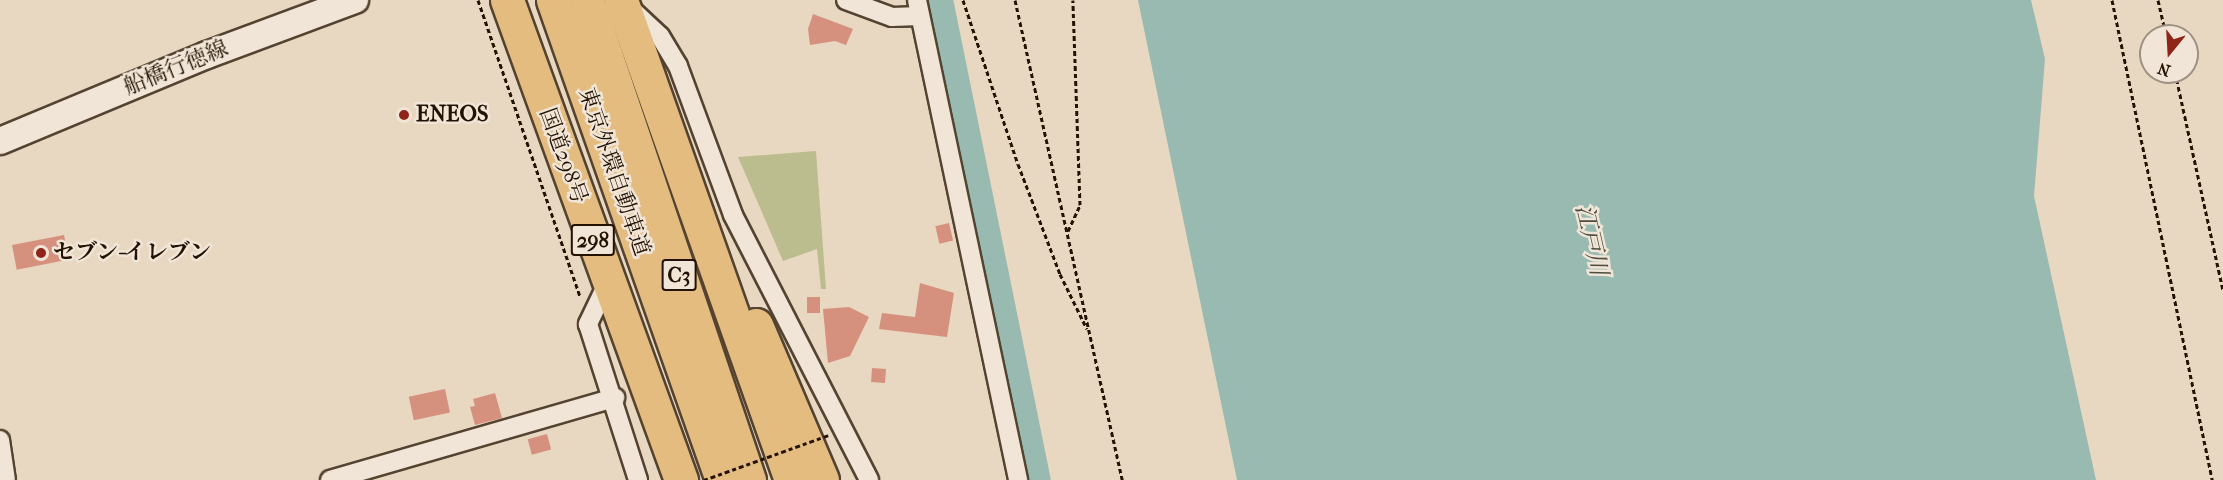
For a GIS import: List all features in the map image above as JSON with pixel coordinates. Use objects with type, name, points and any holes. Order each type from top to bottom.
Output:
[{"type":"highway","name":"国道298号","points":[[507,0],[681,480]]},
{"type":"highway","name":"東京外環自動車道","points":[[553,0],[595,74],[749,480]]},
{"type":"highway","name":"東京外環自動車道","points":[[587,0],[595,74],[722,480]]},
{"type":"highway","points":[[622,0],[791,480]]},
{"type":"highway","points":[[684,178],[765,343],[822,480]]},
{"type":"highway","points":[[642,371],[667,480]]},
{"type":"main road","name":"船橋行徳線","points":[[0,141],[228,47],[355,0]]},
{"type":"street","points":[[622,0],[660,36],[678,66],[733,215],[869,480]]},
{"type":"street","points":[[846,0],[892,17],[919,8],[1018,480]]},
{"type":"street","points":[[608,282],[588,324],[615,398],[638,480]]},
{"type":"street","points":[[330,480],[615,398]]},
{"type":"street","points":[[0,440],[6,480]]},
{"type":"path","points":[[478,0],[576,274],[581,303]]},
{"type":"path","points":[[963,0],[1018,164],[1060,274],[1089,335]]},
{"type":"path","points":[[1015,0],[1122,480]]},
{"type":"path","points":[[1068,233],[1080,205],[1073,0]]},
{"type":"path","points":[[2112,0],[2212,480]]},
{"type":"path","points":[[2158,0],[2163,24]]},
{"type":"path","points":[[2178,84],[2223,291]]},
{"type":"path","points":[[704,480],[829,435]]},
{"type":"green space","points":[[816,151],[826,289],[821,289],[817,249],[783,261],[738,157]]},
{"type":"water","name":"江戸川","points":[[1138,0],[2031,0],[2045,59],[2034,196],[2096,480],[1237,480]]},
{"type":"building","points":[[813,14],[853,29],[846,45],[835,41],[810,45],[808,29]]},
{"type":"building","points":[[949,223],[953,241],[939,244],[935,226]]},
{"type":"building","name":"セブン-イレブン","points":[[64,235],[69,260],[17,270],[12,245]]},
{"type":"building","points":[[920,283],[954,293],[947,337],[879,329],[882,313],[915,317]]},
{"type":"building","points":[[807,297],[820,297],[820,313],[807,313]]},
{"type":"building","points":[[849,307],[869,317],[850,356],[828,363],[823,309]]},
{"type":"building","points":[[872,368],[886,369],[885,383],[871,382]]},
{"type":"building","points":[[445,389],[450,412],[414,420],[409,397]]},
{"type":"building","points":[[495,393],[502,418],[475,425],[470,407],[475,406],[473,399]]},
{"type":"building","points":[[547,434],[551,449],[532,455],[528,439]]},
{"type":"waterway","points":[[938,0],[1036,480]]},
{"type":"place","name":"ENEOS","points":[[404,115]]},
{"type":"place","name":"セブン-イレブン","points":[[41,253]]}]
